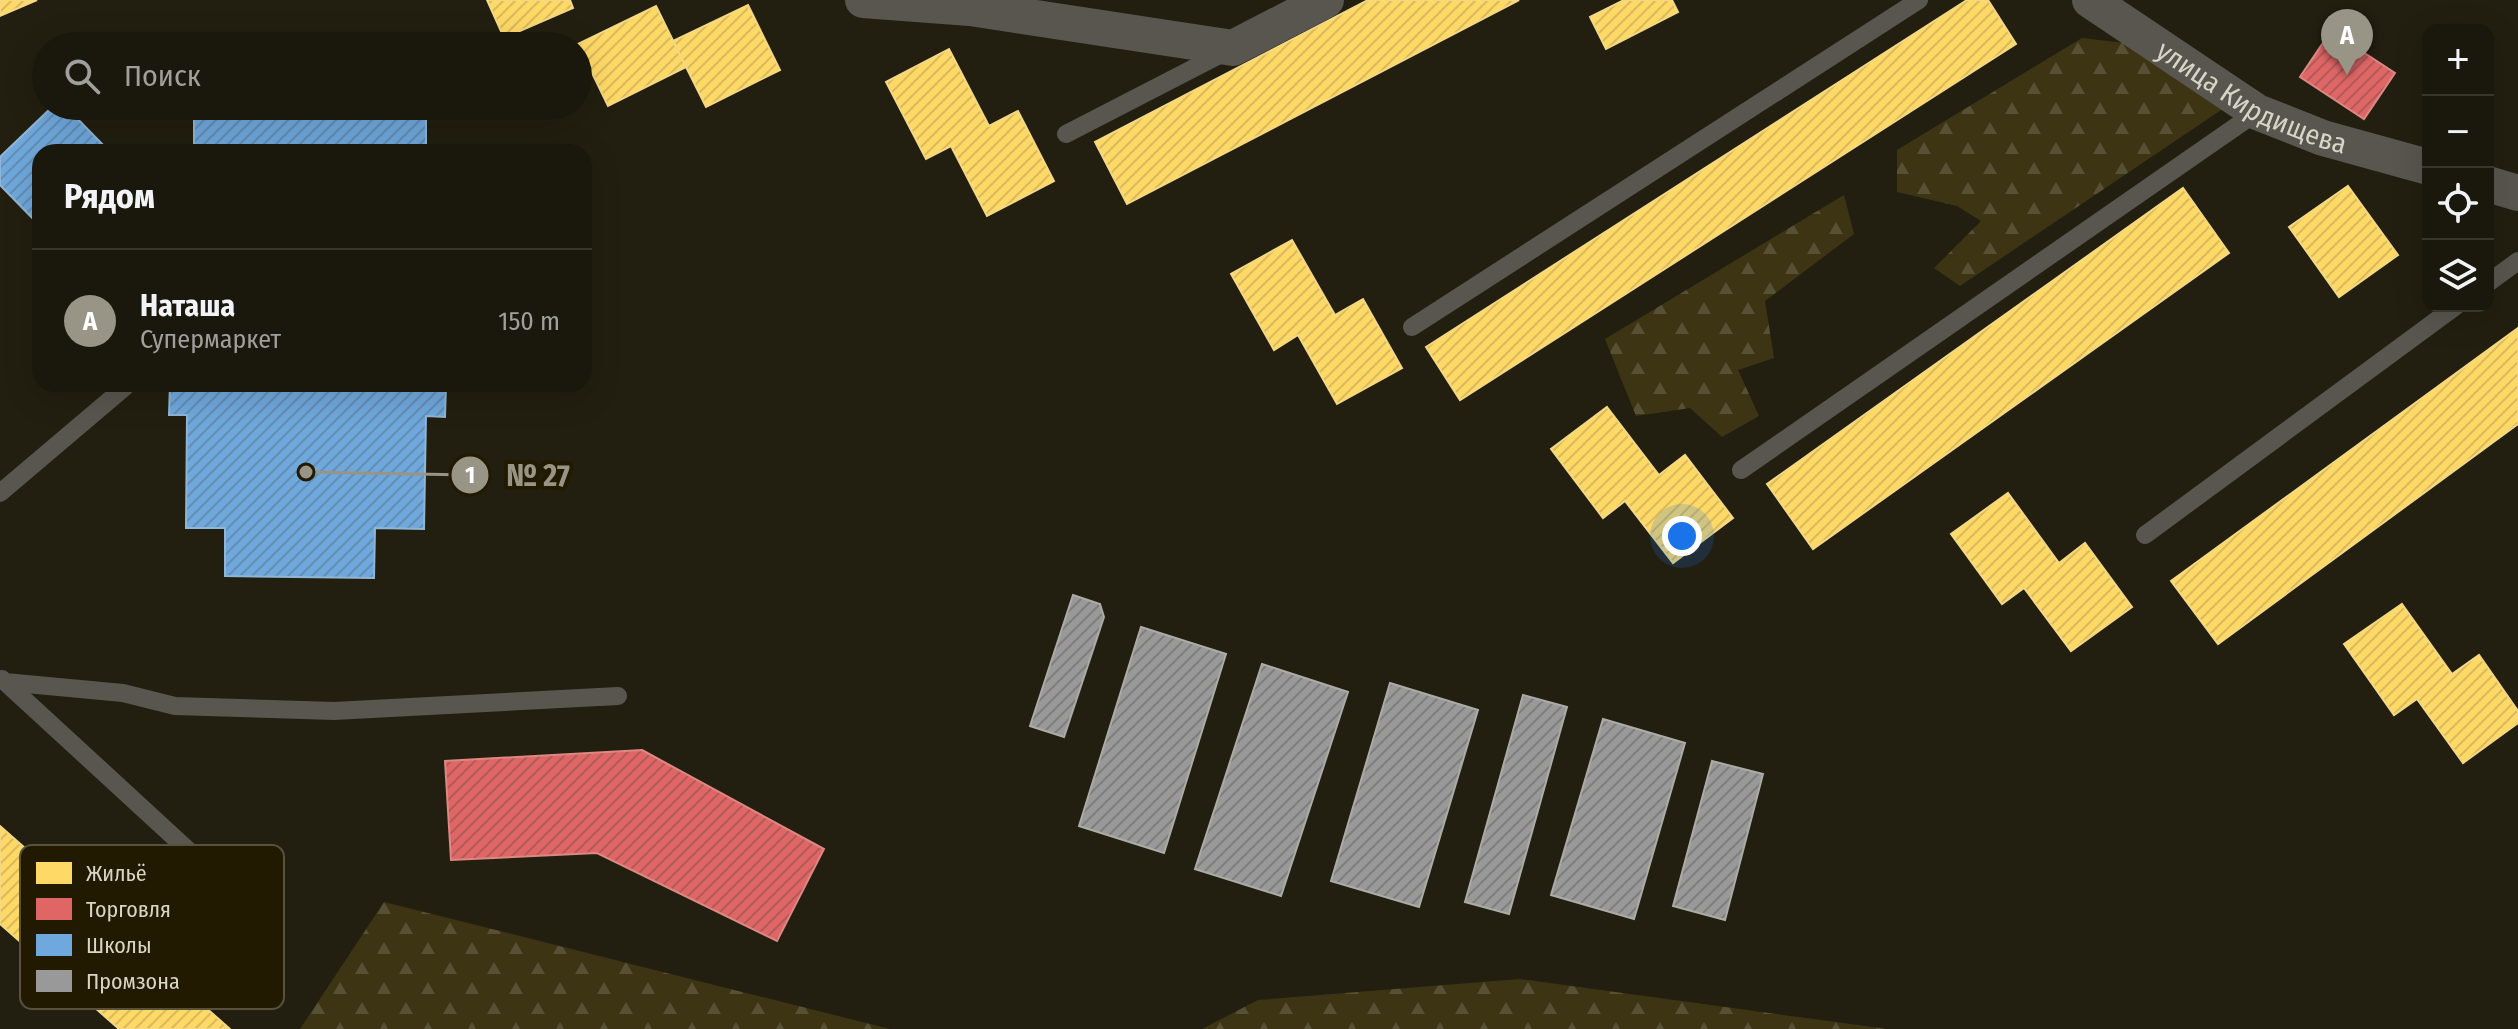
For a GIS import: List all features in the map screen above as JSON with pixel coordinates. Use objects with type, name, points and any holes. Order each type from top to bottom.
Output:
[{"type":"street","points":[[863,0],[970,8],[1233,48],[1326,0]]},
{"type":"street","name":"улица Кирдищева","points":[[2090,0],[2257,112],[2323,138],[2422,165]]},
{"type":"street","points":[[2494,186],[2518,193]]},
{"type":"lane","points":[[1412,327],[1919,0]]},
{"type":"lane","points":[[1066,134],[1233,48]]},
{"type":"lane","points":[[1741,470],[2257,112]]},
{"type":"lane","points":[[2494,279],[2518,261]]},
{"type":"lane","points":[[2145,535],[2448,312]]},
{"type":"lane","points":[[0,493],[119,392]]},
{"type":"lane","points":[[2,680],[123,693],[175,706],[334,711],[618,696]]},
{"type":"lane","points":[[2,680],[182,845]]},
{"type":"green space","points":[[2082,38],[2124,43],[2224,108],[1960,286],[1934,268],[1981,221],[1957,206],[1897,192],[1897,150]]},
{"type":"green space","points":[[1844,195],[1854,234],[1765,301],[1774,358],[1738,370],[1759,416],[1722,437],[1690,408],[1636,416],[1605,339]]},
{"type":"green space","points":[[384,902],[890,1029],[300,1029]]},
{"type":"green space","points":[[1520,979],[1887,1029],[1202,1029],[1258,1000]]},
{"type":"building: Жильё","points":[[0,0],[37,0],[0,16]]},
{"type":"building: Жильё","points":[[487,0],[570,0],[573,8],[518,32],[501,32]]},
{"type":"building: Жильё","points":[[1368,0],[1519,0],[1127,204],[1095,142]]},
{"type":"building: Жильё","points":[[1624,0],[1672,0],[1678,12],[1606,49],[1590,17]]},
{"type":"building: Жильё","points":[[1967,0],[1988,0],[2016,44],[1460,400],[1426,347]]},
{"type":"building: Жильё","points":[[748,5],[780,70],[706,107],[673,41]]},
{"type":"building: Жильё","points":[[656,6],[686,67],[608,106],[592,73],[592,37]]},
{"type":"building: Жильё","points":[[949,49],[989,126],[1018,111],[1054,181],[987,216],[951,146],[926,159],[886,82]]},
{"type":"building: Жильё","points":[[2348,186],[2398,255],[2339,297],[2289,227]]},
{"type":"building: Жильё","points":[[2183,188],[2229,253],[1813,549],[1767,484]]},
{"type":"building: Жильё","points":[[1292,240],[1335,315],[1363,299],[1402,368],[1337,404],[1298,335],[1274,350],[1231,274]]},
{"type":"building: Жильё","points":[[2518,328],[2518,424],[2218,644],[2171,581]]},
{"type":"building: Жильё","points":[[1607,407],[1659,475],[1685,455],[1733,518],[1673,563],[1625,501],[1603,518],[1551,449]]},
{"type":"building: Жильё","points":[[2008,493],[2059,563],[2085,543],[2132,607],[2071,651],[2024,588],[2002,604],[1951,534]]},
{"type":"building: Жильё","points":[[2402,604],[2452,674],[2479,655],[2518,711],[2518,723],[2463,763],[2417,699],[2394,715],[2344,644]]},
{"type":"building: Жильё","points":[[0,826],[22,845],[20,942],[0,924]]},
{"type":"building: Жильё","points":[[96,1009],[207,1009],[230,1029],[119,1029]]},
{"type":"building: Торговля","points":[[2331,31],[2395,73],[2364,119],[2300,77]]},
{"type":"building: Торговля","points":[[642,750],[824,849],[777,941],[597,853],[451,860],[445,761]]},
{"type":"building: Школы","points":[[38,120],[79,120],[102,144],[32,144],[32,218],[0,185],[0,157]]},
{"type":"building: Школы","points":[[194,120],[426,120],[426,144],[194,144]]},
{"type":"building: Школы","points":[[170,392],[446,392],[445,417],[426,416],[424,529],[375,528],[374,578],[225,576],[225,528],[186,528],[187,415],[169,415]]},
{"type":"building: Промзона","points":[[1073,595],[1100,604],[1104,617],[1064,737],[1030,726]]},
{"type":"building: Промзона","points":[[1141,627],[1226,654],[1164,853],[1079,826]]},
{"type":"building: Промзона","points":[[1262,664],[1348,692],[1281,896],[1195,869]]},
{"type":"building: Промзона","points":[[1390,683],[1478,710],[1419,907],[1331,881]]},
{"type":"building: Промзона","points":[[1523,695],[1567,707],[1509,914],[1465,902]]},
{"type":"building: Промзона","points":[[1603,719],[1685,743],[1634,919],[1551,895]]},
{"type":"building: Промзона","points":[[1712,761],[1763,774],[1725,920],[1673,906]]},
{"type":"place","name":"Наташа","points":[[2347,75]]},
{"type":"place","name":"№ 27","points":[[306,472]]}]
